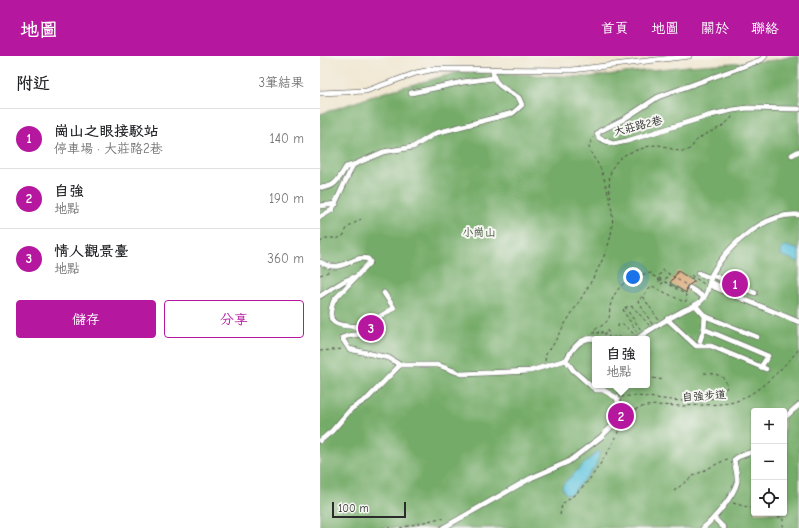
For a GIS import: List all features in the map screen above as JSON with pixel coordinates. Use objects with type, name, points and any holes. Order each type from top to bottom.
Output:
[{"type":"street","points":[[320,93],[366,91],[416,73],[435,69],[455,68],[494,71],[572,70],[689,56]]},
{"type":"street","name":"大莊路2巷","points":[[765,56],[760,60],[658,97],[624,119],[600,131],[597,134],[598,138],[613,144],[712,114],[733,110],[748,108],[799,109]]},
{"type":"street","points":[[320,187],[330,187],[336,183],[346,167],[383,152],[413,147],[436,133],[500,118],[518,110],[522,105],[519,98],[497,84],[493,78],[494,71]]},
{"type":"street","points":[[411,93],[462,82],[493,78]]},
{"type":"street","points":[[792,155],[799,151]]},
{"type":"street","points":[[320,217],[332,210],[336,204],[353,165]]},
{"type":"street","points":[[320,206],[336,204]]},
{"type":"street","points":[[643,335],[704,297],[710,281],[728,252],[744,235],[782,217],[799,215]]},
{"type":"street","points":[[320,262],[326,265],[342,266],[362,257],[368,259],[370,262],[354,277],[348,286],[334,300],[330,307],[330,314],[333,321],[342,326],[360,327],[366,329]]},
{"type":"street","points":[[698,273],[710,281],[799,322]]},
{"type":"street","points":[[320,296],[344,281],[354,277]]},
{"type":"street","points":[[710,281],[755,293]]},
{"type":"street","points":[[710,281],[799,319]]},
{"type":"street","points":[[690,288],[704,297]]},
{"type":"street","points":[[384,293],[394,308],[374,320],[366,329],[365,333],[361,335],[352,334],[342,338],[348,349],[389,358],[400,365],[438,365],[462,374],[522,372],[545,367],[566,360],[579,342],[592,338]]},
{"type":"street","points":[[695,304],[705,316],[757,337]]},
{"type":"street","points":[[700,341],[704,330],[705,316]]},
{"type":"street","points":[[667,319],[696,346],[711,346],[764,368],[768,356],[704,330]]},
{"type":"street","points":[[566,360],[573,370],[592,387]]},
{"type":"street","points":[[320,441],[352,410],[368,398],[400,365]]},
{"type":"street","points":[[443,528],[451,522],[488,504],[531,478],[568,462],[601,437],[619,419],[620,410],[617,398],[603,390],[596,390],[594,388]]},
{"type":"street","points":[[787,416],[798,408]]},
{"type":"street","points":[[703,528],[714,518],[737,482],[734,460],[751,452]]},
{"type":"street","points":[[714,518],[724,528]]},
{"type":"path","points":[[611,198],[608,185],[611,171],[621,156],[631,151],[656,145],[684,152],[691,149],[699,139],[718,130],[727,123],[733,116],[733,110]]},
{"type":"path","points":[[545,367],[546,354],[553,346],[589,286],[610,242],[613,213],[601,169],[593,158],[588,147],[592,138],[597,134]]},
{"type":"path","points":[[320,242],[327,238],[339,238],[344,235],[347,228],[361,219]]},
{"type":"path","points":[[658,281],[658,277],[663,270],[690,288],[695,280],[690,277],[691,275],[710,281]]},
{"type":"path","points":[[602,336],[602,331],[598,332],[598,335],[595,335],[594,329],[599,328],[607,320],[611,302],[622,285],[633,277],[650,273],[661,279]]},
{"type":"path","points":[[626,307],[633,307],[651,327],[652,324],[638,301],[652,286],[686,302],[688,298],[686,295],[665,280],[669,274]]},
{"type":"path","points":[[658,281],[662,284],[663,282],[661,279]]},
{"type":"path","points":[[643,296],[661,323]]},
{"type":"path","points":[[619,336],[618,325],[621,324],[623,324],[635,335],[638,333],[624,312],[623,308],[626,307]]},
{"type":"path","points":[[626,307],[642,329],[640,331],[643,335]]},
{"type":"path","points":[[605,336],[605,331],[608,331],[609,336]]},
{"type":"path","points":[[320,351],[348,349]]},
{"type":"path","name":"自強步道","points":[[619,419],[635,409],[651,404],[701,405],[730,403],[744,397],[777,373],[799,349]]},
{"type":"path","points":[[617,398],[626,396],[671,400],[704,400],[717,397],[724,392],[727,387],[725,379],[720,374],[704,373]]},
{"type":"path","points":[[650,378],[664,380]]},
{"type":"path","points":[[617,398],[621,388]]},
{"type":"path","points":[[620,427],[630,429],[632,426],[628,414]]},
{"type":"path","points":[[560,515],[562,504],[587,484],[597,471],[620,427],[619,419]]},
{"type":"path","points":[[674,491],[693,476],[727,459],[734,460]]},
{"type":"path","points":[[726,501],[751,508]]},
{"type":"path","points":[[776,516],[783,518],[783,528]]},
{"type":"path","points":[[400,528],[441,518],[451,522]]},
{"type":"path","points":[[382,528],[390,528]]},
{"type":"green space","name":"小崗山","points":[[799,56],[799,528],[320,528],[320,114],[388,91],[460,72],[588,77],[687,66],[776,60]]},
{"type":"water","points":[[786,246],[799,250],[799,262],[781,255],[782,248]]},
{"type":"water","points":[[598,451],[600,452],[595,467],[572,493],[567,494],[564,492],[562,486],[565,482]]},
{"type":"building","points":[[678,271],[694,281],[687,286],[686,293],[670,283]]},
{"type":"place","name":"崗山之眼接駁站","points":[[735,284]]},
{"type":"place","name":"情人觀景臺","points":[[371,328]]},
{"type":"place","name":"自強","points":[[621,416]]}]
